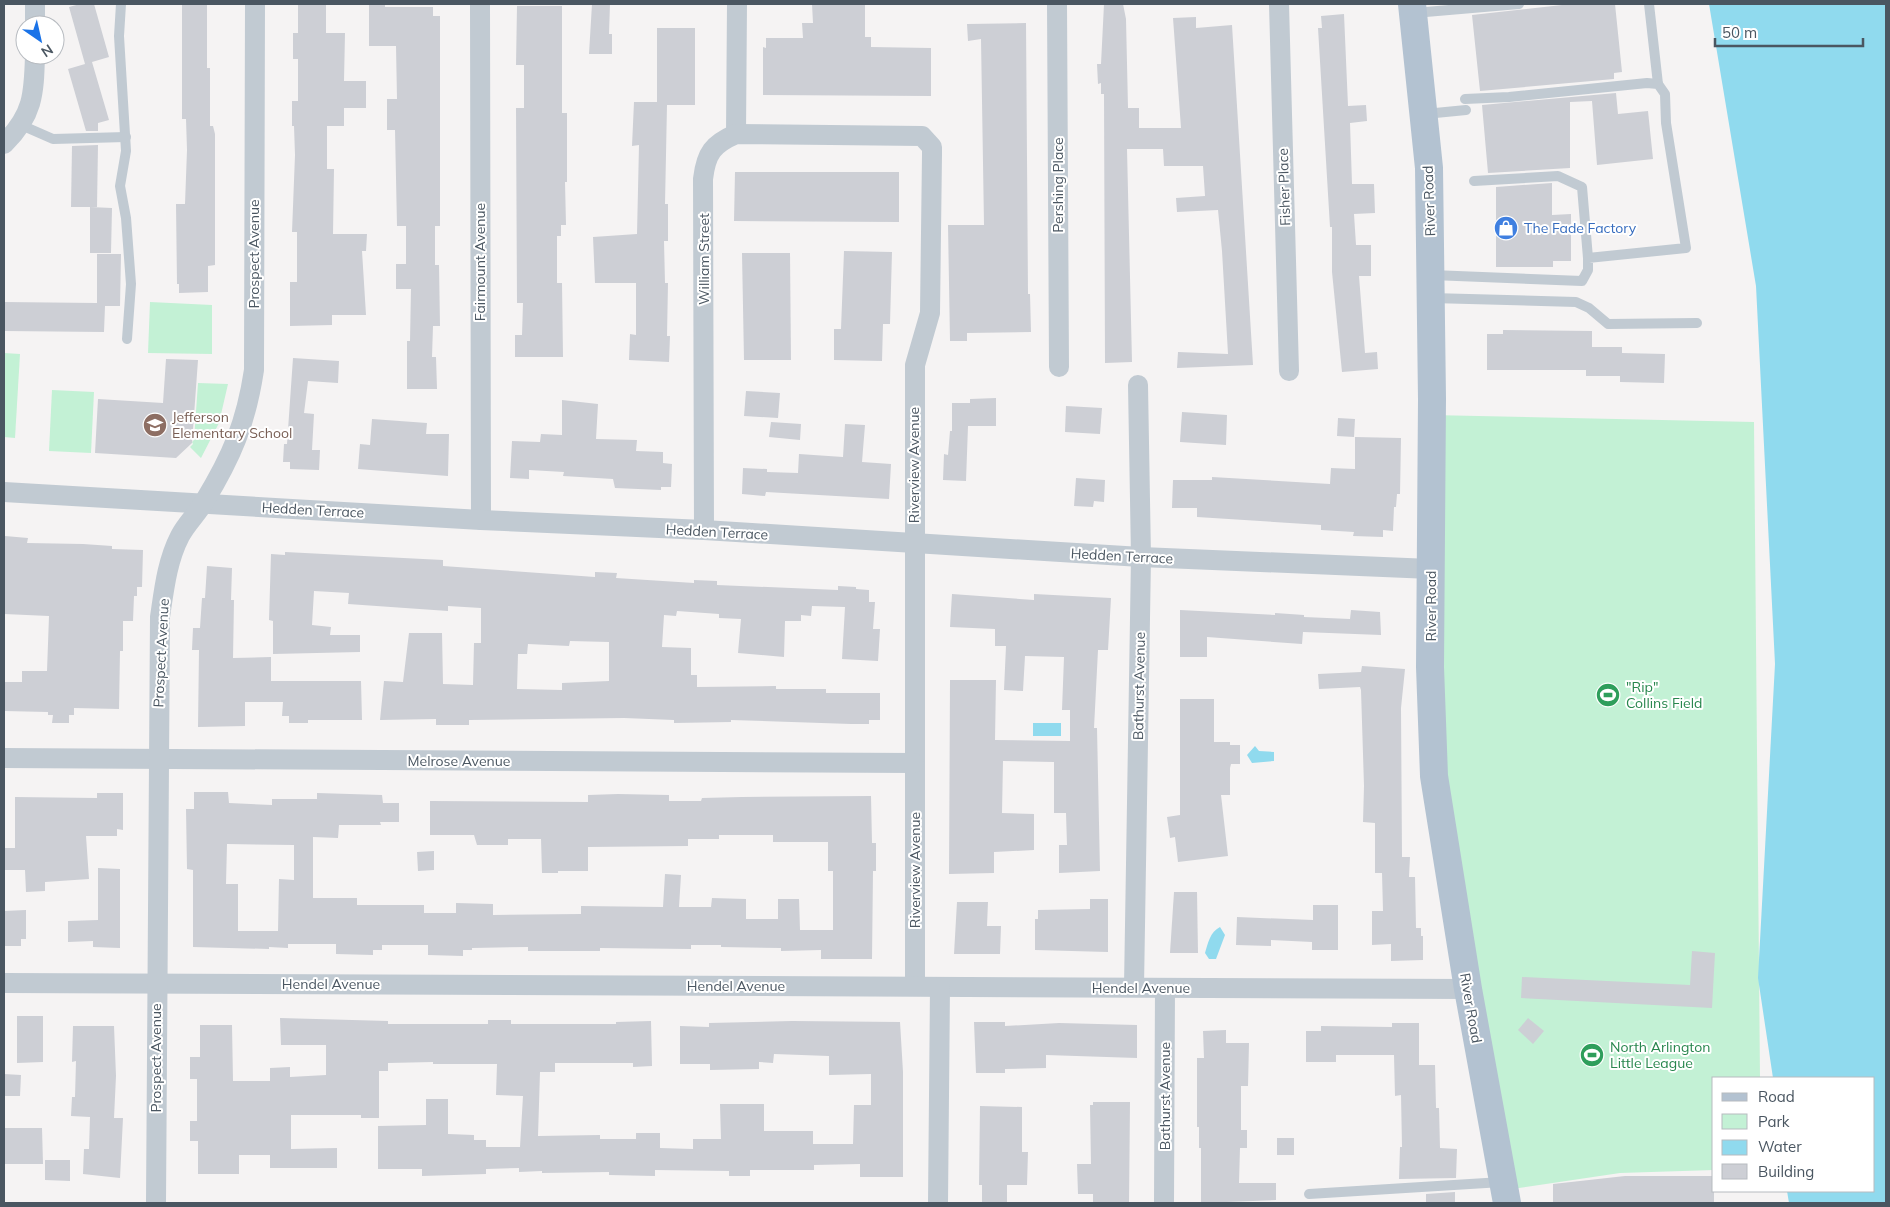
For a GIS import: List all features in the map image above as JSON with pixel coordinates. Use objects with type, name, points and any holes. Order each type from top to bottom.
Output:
[{"type":"main road","name":"River Road","points":[[1412,9],[1429,168],[1434,776],[1468,989],[1505,1193]]},
{"type":"street","name":"Prospect Avenue","points":[[156,1203],[160,618],[167,572],[180,536],[203,504],[236,445],[248,408],[254,370],[255,4]]},
{"type":"street","name":"Fairmount Avenue","points":[[480,4],[481,520]]},
{"type":"street","points":[[736,134],[737,4]]},
{"type":"street","name":"Pershing Place","points":[[1057,4],[1059,367]]},
{"type":"street","name":"Fisher Place","points":[[1279,4],[1288,371]]},
{"type":"street","points":[[4,144],[21,125],[29,111],[34,90],[35,65]]},
{"type":"street","name":"William Street","points":[[704,530],[705,163],[712,149],[720,141],[736,134]]},
{"type":"street","name":"Riverview Avenue","points":[[736,134],[922,136],[932,147],[930,313],[927,330],[914,365],[915,986]]},
{"type":"street","name":"Bathurst Avenue","points":[[1134,988],[1140,557],[1138,385]]},
{"type":"street","name":"Hedden Terrace","points":[[4,492],[481,520],[704,530],[914,545],[1140,557],[1431,569]]},
{"type":"street","name":"Melrose Avenue","points":[[4,758],[914,763]]},
{"type":"street","name":"Hendel Avenue","points":[[4,983],[1468,989]]},
{"type":"street","points":[[938,1203],[940,987]]},
{"type":"street","name":"Bathurst Avenue","points":[[1164,1203],[1165,988]]},
{"type":"lane","points":[[121,4],[120,45],[126,151],[120,186],[126,218],[132,284],[127,339]]},
{"type":"lane","points":[[1412,9],[1519,4]]},
{"type":"lane","points":[[1588,258],[1686,248],[1666,123],[1665,94],[1658,84],[1649,4]]},
{"type":"lane","points":[[1423,114],[1509,97],[1647,83],[1658,84]]},
{"type":"lane","points":[[21,125],[53,139],[126,137]]},
{"type":"lane","points":[[1431,287],[1582,281],[1588,270],[1582,187],[1558,176],[1474,181]]},
{"type":"lane","points":[[1431,287],[1576,302],[1589,308],[1608,324],[1697,323]]},
{"type":"lane","points":[[1309,1194],[1505,1193]]},
{"type":"green space","points":[[150,302],[212,305],[212,354],[148,353]]},
{"type":"green space","points":[[4,353],[20,354],[15,438],[4,437]]},
{"type":"green space","points":[[198,383],[228,384],[219,423],[201,458],[190,447],[194,440]]},
{"type":"green space","points":[[52,390],[94,392],[91,453],[49,451]]},
{"type":"green space","points":[[1431,415],[1754,422],[1760,1077],[1712,1077],[1712,1170],[1620,1173],[1505,1190],[1444,848]]},
{"type":"water","points":[[1709,4],[1886,4],[1886,1203],[1789,1203],[1787,1192],[1875,1192],[1875,1077],[1773,1077],[1758,978],[1775,664],[1756,286]]},
{"type":"water","points":[[1033,723],[1061,723],[1061,736],[1033,736]]},
{"type":"water","points":[[1255,746],[1259,751],[1274,752],[1274,761],[1252,763],[1247,755]]},
{"type":"water","points":[[1220,927],[1225,935],[1216,959],[1209,959],[1205,953],[1208,942],[1214,932]]},
{"type":"building","points":[[80,4],[94,4],[109,57],[92,62],[109,120],[98,123],[98,131],[86,131],[68,69],[85,64],[69,7]]},
{"type":"building","points":[[182,4],[207,4],[207,68],[210,68],[210,126],[213,126],[215,134],[215,265],[208,266],[208,292],[179,293],[179,284],[177,284],[176,204],[185,204],[187,150],[186,119],[182,119]]},
{"type":"building","points":[[298,4],[326,4],[326,33],[345,33],[344,81],[366,81],[366,108],[344,108],[344,126],[327,126],[327,169],[334,169],[333,234],[367,234],[366,251],[362,251],[366,315],[332,315],[332,325],[290,326],[290,282],[297,282],[297,232],[292,232],[295,155],[292,101],[298,101],[298,59],[293,59],[293,33],[298,33]]},
{"type":"building","points":[[369,4],[385,4],[385,7],[433,7],[433,16],[440,16],[440,226],[435,226],[435,265],[439,265],[440,326],[433,326],[432,357],[436,357],[437,389],[407,389],[407,341],[410,341],[411,289],[396,289],[396,264],[406,264],[406,226],[397,226],[395,130],[387,130],[387,99],[397,99],[396,46],[369,46]]},
{"type":"building","points":[[592,4],[610,4],[609,34],[612,34],[612,54],[589,54]]},
{"type":"building","points":[[812,4],[865,4],[865,37],[871,37],[871,47],[931,48],[931,96],[763,95],[763,47],[766,48],[766,38],[803,38],[802,23],[813,23]]},
{"type":"building","points":[[1104,4],[1123,4],[1126,19],[1128,108],[1139,108],[1139,128],[1181,128],[1173,18],[1196,17],[1196,28],[1232,25],[1253,365],[1177,368],[1178,352],[1228,354],[1222,251],[1218,210],[1177,212],[1176,198],[1205,196],[1203,166],[1164,166],[1163,149],[1127,149],[1132,362],[1105,363],[1104,94],[1101,94],[1101,83],[1098,84],[1097,64],[1101,64]]},
{"type":"building","points":[[1571,4],[1615,4],[1622,72],[1614,73],[1614,79],[1480,91],[1472,15]]},
{"type":"building","points":[[517,6],[562,6],[562,113],[567,113],[567,182],[565,182],[566,225],[561,225],[561,236],[557,236],[557,283],[562,283],[563,357],[515,357],[515,335],[522,335],[523,303],[517,303],[516,108],[524,108],[524,65],[516,65]]},
{"type":"building","points":[[1344,14],[1348,106],[1366,105],[1367,121],[1350,123],[1352,184],[1374,184],[1375,213],[1354,214],[1356,245],[1371,245],[1371,276],[1359,276],[1365,353],[1377,352],[1378,369],[1342,372],[1332,272],[1332,227],[1330,227],[1318,28],[1322,28],[1321,16]]},
{"type":"building","points":[[1026,23],[1028,294],[1030,294],[1031,332],[967,333],[967,341],[950,341],[948,225],[984,225],[981,39],[968,41],[967,24]]},
{"type":"building","points":[[657,28],[695,28],[695,105],[667,105],[665,204],[668,204],[668,241],[664,241],[665,283],[668,283],[667,336],[670,336],[669,362],[629,360],[630,334],[636,335],[636,283],[595,283],[593,237],[637,234],[639,145],[632,146],[634,102],[657,102]]},
{"type":"building","points":[[1616,93],[1618,114],[1648,111],[1653,159],[1597,165],[1592,101],[1570,102],[1570,168],[1488,173],[1482,105]]},
{"type":"building","points":[[98,145],[97,207],[71,207],[72,146]]},
{"type":"building","points":[[735,172],[899,172],[899,222],[734,221]]},
{"type":"building","points":[[1552,183],[1552,215],[1571,214],[1571,261],[1553,261],[1553,267],[1496,267],[1496,187]]},
{"type":"building","points":[[90,207],[112,208],[111,253],[90,253]]},
{"type":"building","points":[[844,251],[892,252],[890,324],[883,324],[882,361],[834,360],[834,329],[841,329]]},
{"type":"building","points":[[742,253],[790,253],[791,360],[744,360]]},
{"type":"building","points":[[97,254],[121,254],[120,306],[105,306],[104,332],[4,331],[4,302],[97,303]]},
{"type":"building","points":[[1503,330],[1592,331],[1592,347],[1622,347],[1622,353],[1665,354],[1664,383],[1620,382],[1620,376],[1586,376],[1586,370],[1487,370],[1487,334],[1503,334]]},
{"type":"building","points":[[293,358],[339,361],[338,383],[308,381],[304,413],[314,414],[312,450],[320,450],[319,470],[290,469],[290,462],[283,462],[284,444],[287,444]]},
{"type":"building","points":[[166,359],[198,360],[192,443],[176,458],[95,453],[98,399],[163,403]]},
{"type":"building","points":[[746,391],[780,393],[778,418],[744,416]]},
{"type":"building","points":[[996,398],[996,426],[968,426],[966,481],[943,480],[944,454],[948,455],[950,431],[952,431],[952,403],[970,403],[970,399]]},
{"type":"building","points":[[562,400],[598,404],[596,439],[637,440],[636,451],[663,452],[663,463],[672,464],[671,487],[661,487],[661,490],[615,488],[613,479],[563,476],[564,472],[529,470],[529,479],[510,478],[512,441],[540,442],[541,434],[562,435]]},
{"type":"building","points":[[1066,406],[1102,408],[1100,434],[1065,432]]},
{"type":"building","points":[[1182,412],[1227,415],[1226,445],[1180,442]]},
{"type":"building","points":[[1338,418],[1355,419],[1354,437],[1337,436]]},
{"type":"building","points":[[372,419],[427,423],[426,434],[449,434],[448,476],[358,469],[360,444],[370,445]]},
{"type":"building","points":[[771,422],[801,424],[800,440],[769,437]]},
{"type":"building","points":[[845,424],[865,425],[862,462],[891,464],[889,499],[766,492],[765,496],[742,494],[743,468],[767,469],[767,472],[798,473],[799,454],[843,457]]},
{"type":"building","points":[[1355,437],[1401,438],[1400,494],[1397,494],[1396,507],[1394,507],[1393,531],[1383,530],[1383,537],[1353,536],[1354,532],[1321,530],[1321,525],[1197,517],[1197,508],[1172,508],[1173,480],[1212,480],[1212,477],[1330,484],[1331,468],[1355,469]]},
{"type":"building","points":[[1076,478],[1105,480],[1104,502],[1094,501],[1093,507],[1074,506]]},
{"type":"building","points":[[5,536],[28,538],[27,543],[83,544],[112,546],[112,549],[143,550],[142,587],[137,587],[137,596],[134,596],[133,621],[123,621],[123,651],[120,651],[119,709],[74,708],[74,715],[69,715],[69,723],[52,723],[53,715],[48,715],[48,712],[4,711],[4,682],[22,682],[22,671],[47,671],[49,616],[4,614]]},
{"type":"building","points":[[285,552],[443,560],[443,566],[595,577],[595,572],[617,573],[616,578],[694,583],[694,580],[717,581],[717,585],[838,590],[838,586],[869,590],[869,602],[875,602],[873,629],[880,629],[878,661],[842,659],[845,607],[812,606],[811,616],[801,615],[801,621],[785,621],[784,657],[738,653],[741,619],[719,618],[719,614],[677,611],[676,616],[664,615],[662,647],[691,648],[691,675],[697,675],[697,687],[776,686],[776,689],[826,689],[826,693],[880,693],[880,720],[869,720],[869,724],[731,720],[731,722],[674,723],[674,720],[624,718],[469,720],[469,725],[436,725],[436,719],[380,720],[384,681],[403,682],[409,633],[442,633],[443,684],[473,685],[474,643],[481,643],[481,608],[448,606],[448,611],[348,604],[349,593],[314,591],[312,625],[331,627],[330,635],[360,635],[360,652],[273,654],[273,621],[269,620],[271,554],[285,555]],"holes":[[[570,641],[609,642],[609,681],[562,683],[562,690],[517,689],[518,654],[527,654],[528,644],[569,646]]]},
{"type":"building","points":[[207,566],[232,568],[231,600],[234,600],[233,658],[271,657],[271,681],[361,681],[362,720],[308,720],[308,723],[289,723],[289,716],[282,716],[283,702],[245,702],[245,726],[198,727],[199,650],[192,650],[193,628],[200,628],[202,598],[205,598]]},
{"type":"building","points":[[952,594],[1034,600],[1034,594],[1111,598],[1108,650],[1098,650],[1094,728],[1097,728],[1100,871],[1059,873],[1059,845],[1067,845],[1066,813],[1054,813],[1054,762],[1003,761],[1002,813],[1034,814],[1034,850],[994,852],[994,873],[949,874],[950,680],[996,680],[995,740],[1070,741],[1070,710],[1062,710],[1064,657],[1025,656],[1023,691],[1004,690],[1006,646],[995,646],[995,629],[950,627]]},
{"type":"building","points":[[1180,610],[1275,615],[1275,613],[1304,615],[1304,617],[1350,619],[1351,610],[1380,612],[1381,635],[1303,632],[1302,644],[1207,637],[1207,657],[1180,657]]},
{"type":"building","points":[[1362,666],[1405,669],[1401,708],[1402,857],[1410,857],[1409,877],[1415,877],[1416,928],[1421,928],[1421,936],[1423,936],[1423,960],[1391,961],[1391,944],[1372,945],[1372,911],[1383,911],[1382,873],[1375,873],[1375,823],[1363,822],[1364,786],[1361,690],[1360,687],[1319,689],[1318,674],[1361,672]]},
{"type":"building","points":[[1180,699],[1214,699],[1214,742],[1230,742],[1230,745],[1240,745],[1240,764],[1231,764],[1230,768],[1230,795],[1221,795],[1228,856],[1178,862],[1175,837],[1170,838],[1167,817],[1180,815]]},
{"type":"building","points":[[194,792],[228,792],[229,803],[272,805],[272,799],[317,799],[317,793],[382,795],[383,803],[399,803],[399,822],[380,822],[381,825],[339,825],[338,838],[313,837],[313,898],[357,898],[357,905],[424,905],[424,913],[456,913],[456,903],[493,904],[493,915],[581,914],[581,906],[663,907],[665,874],[681,875],[679,907],[711,907],[712,898],[746,899],[746,919],[778,919],[778,899],[799,899],[800,930],[833,930],[833,871],[828,871],[828,842],[773,842],[773,835],[719,835],[719,839],[688,839],[688,846],[588,847],[588,871],[542,873],[541,839],[508,839],[508,845],[477,845],[474,835],[430,835],[430,801],[588,802],[588,795],[618,794],[669,795],[669,801],[701,801],[702,798],[742,797],[871,796],[872,843],[876,843],[876,871],[873,871],[872,959],[821,959],[821,950],[781,951],[781,948],[721,947],[721,945],[691,945],[691,949],[600,948],[600,951],[528,951],[528,947],[472,948],[472,950],[463,950],[463,956],[428,955],[428,945],[382,945],[382,950],[373,950],[373,955],[336,954],[336,944],[288,944],[288,948],[269,947],[269,949],[193,947],[193,870],[187,869],[186,809],[194,809]],"holes":[[[227,844],[294,845],[294,880],[279,879],[278,931],[238,931],[238,884],[226,884]]]},
{"type":"building","points":[[97,793],[123,793],[123,830],[117,829],[117,836],[86,836],[89,879],[45,882],[45,891],[26,892],[25,870],[4,870],[4,848],[15,848],[15,797],[97,798]]},
{"type":"building","points":[[434,851],[434,870],[418,871],[417,852]]},
{"type":"building","points":[[98,868],[120,869],[120,948],[93,947],[93,941],[68,942],[68,921],[98,920]]},
{"type":"building","points":[[1174,892],[1197,892],[1198,953],[1170,953]]},
{"type":"building","points":[[1090,899],[1108,899],[1108,952],[1035,950],[1035,919],[1038,919],[1038,910],[1090,909]]},
{"type":"building","points":[[957,902],[988,902],[987,926],[1001,926],[1000,954],[954,954]]},
{"type":"building","points":[[1313,905],[1338,905],[1338,950],[1312,950],[1312,942],[1271,940],[1271,946],[1236,945],[1237,917],[1313,920]]},
{"type":"building","points":[[26,910],[26,939],[21,939],[21,946],[4,946],[4,911]]},
{"type":"building","points":[[1692,951],[1715,953],[1712,1008],[1521,998],[1522,977],[1690,985]]},
{"type":"building","points":[[17,1016],[43,1016],[43,1062],[17,1063]]},
{"type":"building","points":[[280,1018],[388,1021],[388,1024],[488,1024],[488,1020],[511,1020],[511,1024],[616,1024],[616,1022],[651,1021],[652,1066],[633,1067],[633,1063],[555,1063],[555,1072],[540,1072],[538,1136],[600,1135],[600,1139],[636,1139],[636,1133],[660,1133],[660,1148],[693,1149],[693,1139],[721,1139],[720,1104],[764,1104],[764,1131],[813,1131],[813,1144],[853,1144],[854,1105],[871,1105],[871,1074],[829,1075],[829,1056],[774,1054],[773,1063],[759,1062],[759,1069],[710,1070],[710,1064],[680,1064],[680,1026],[709,1027],[709,1023],[792,1021],[900,1022],[903,1072],[903,1177],[860,1177],[860,1164],[814,1165],[814,1170],[750,1170],[750,1176],[729,1176],[729,1171],[655,1170],[655,1176],[609,1175],[609,1172],[519,1172],[519,1168],[486,1169],[486,1174],[422,1176],[422,1169],[378,1169],[378,1126],[426,1125],[426,1099],[448,1099],[448,1134],[474,1135],[474,1140],[486,1140],[486,1147],[520,1147],[523,1096],[496,1095],[497,1064],[433,1064],[433,1062],[388,1063],[388,1071],[379,1071],[379,1118],[361,1118],[361,1115],[291,1115],[291,1149],[337,1148],[337,1168],[270,1168],[270,1155],[239,1155],[239,1174],[198,1174],[198,1141],[190,1141],[190,1121],[197,1121],[197,1079],[190,1079],[190,1057],[200,1057],[200,1025],[232,1025],[233,1081],[270,1081],[270,1068],[290,1067],[290,1077],[326,1075],[326,1045],[281,1045]]},
{"type":"building","points":[[1528,1018],[1544,1031],[1533,1044],[1518,1030]]},
{"type":"building","points":[[974,1022],[1005,1022],[1005,1026],[1059,1023],[1137,1025],[1137,1058],[1046,1055],[1046,1068],[1005,1069],[1005,1073],[976,1073]]},
{"type":"building","points":[[1392,1023],[1419,1023],[1419,1065],[1435,1065],[1436,1108],[1439,1108],[1440,1148],[1457,1149],[1456,1178],[1399,1179],[1400,1147],[1402,1147],[1401,1095],[1395,1096],[1394,1055],[1336,1055],[1336,1062],[1306,1062],[1306,1031],[1321,1031],[1321,1026],[1392,1027]]},
{"type":"building","points":[[73,1026],[114,1026],[116,1076],[114,1118],[123,1118],[120,1178],[83,1174],[84,1149],[89,1149],[90,1117],[71,1116],[72,1097],[75,1097],[76,1061],[72,1062]]},
{"type":"building","points":[[1226,1030],[1226,1043],[1249,1043],[1248,1086],[1241,1086],[1241,1130],[1247,1130],[1247,1148],[1240,1148],[1239,1183],[1276,1183],[1276,1200],[1201,1203],[1201,1148],[1199,1148],[1199,1127],[1197,1127],[1197,1058],[1204,1058],[1203,1031]]},
{"type":"building","points":[[4,1074],[21,1075],[20,1096],[4,1096]]},
{"type":"building","points":[[1093,1102],[1130,1102],[1129,1203],[1093,1203],[1093,1194],[1078,1194],[1077,1164],[1091,1164],[1090,1105],[1093,1105]]},
{"type":"building","points":[[980,1106],[1022,1107],[1022,1152],[1028,1152],[1027,1185],[1007,1185],[1007,1203],[982,1203],[982,1185],[979,1185]]},
{"type":"building","points":[[4,1128],[42,1128],[43,1164],[4,1164]]},
{"type":"building","points":[[1277,1138],[1294,1138],[1294,1155],[1277,1155]]},
{"type":"building","points":[[45,1160],[70,1160],[70,1181],[45,1180]]},
{"type":"building","points":[[1625,1176],[1712,1176],[1714,1203],[1553,1203],[1553,1184]]},
{"type":"building","points":[[1455,1192],[1455,1203],[1426,1203],[1426,1194]]},
{"type":"place","name":"The Fade Factory","points":[[1506,228]]},
{"type":"place","name":"Jefferson Elementary School","points":[[155,425]]},
{"type":"place","name":"\"Rip\" Collins Field","points":[[1608,695]]},
{"type":"place","name":"North Arlington Little League","points":[[1592,1055]]}]
